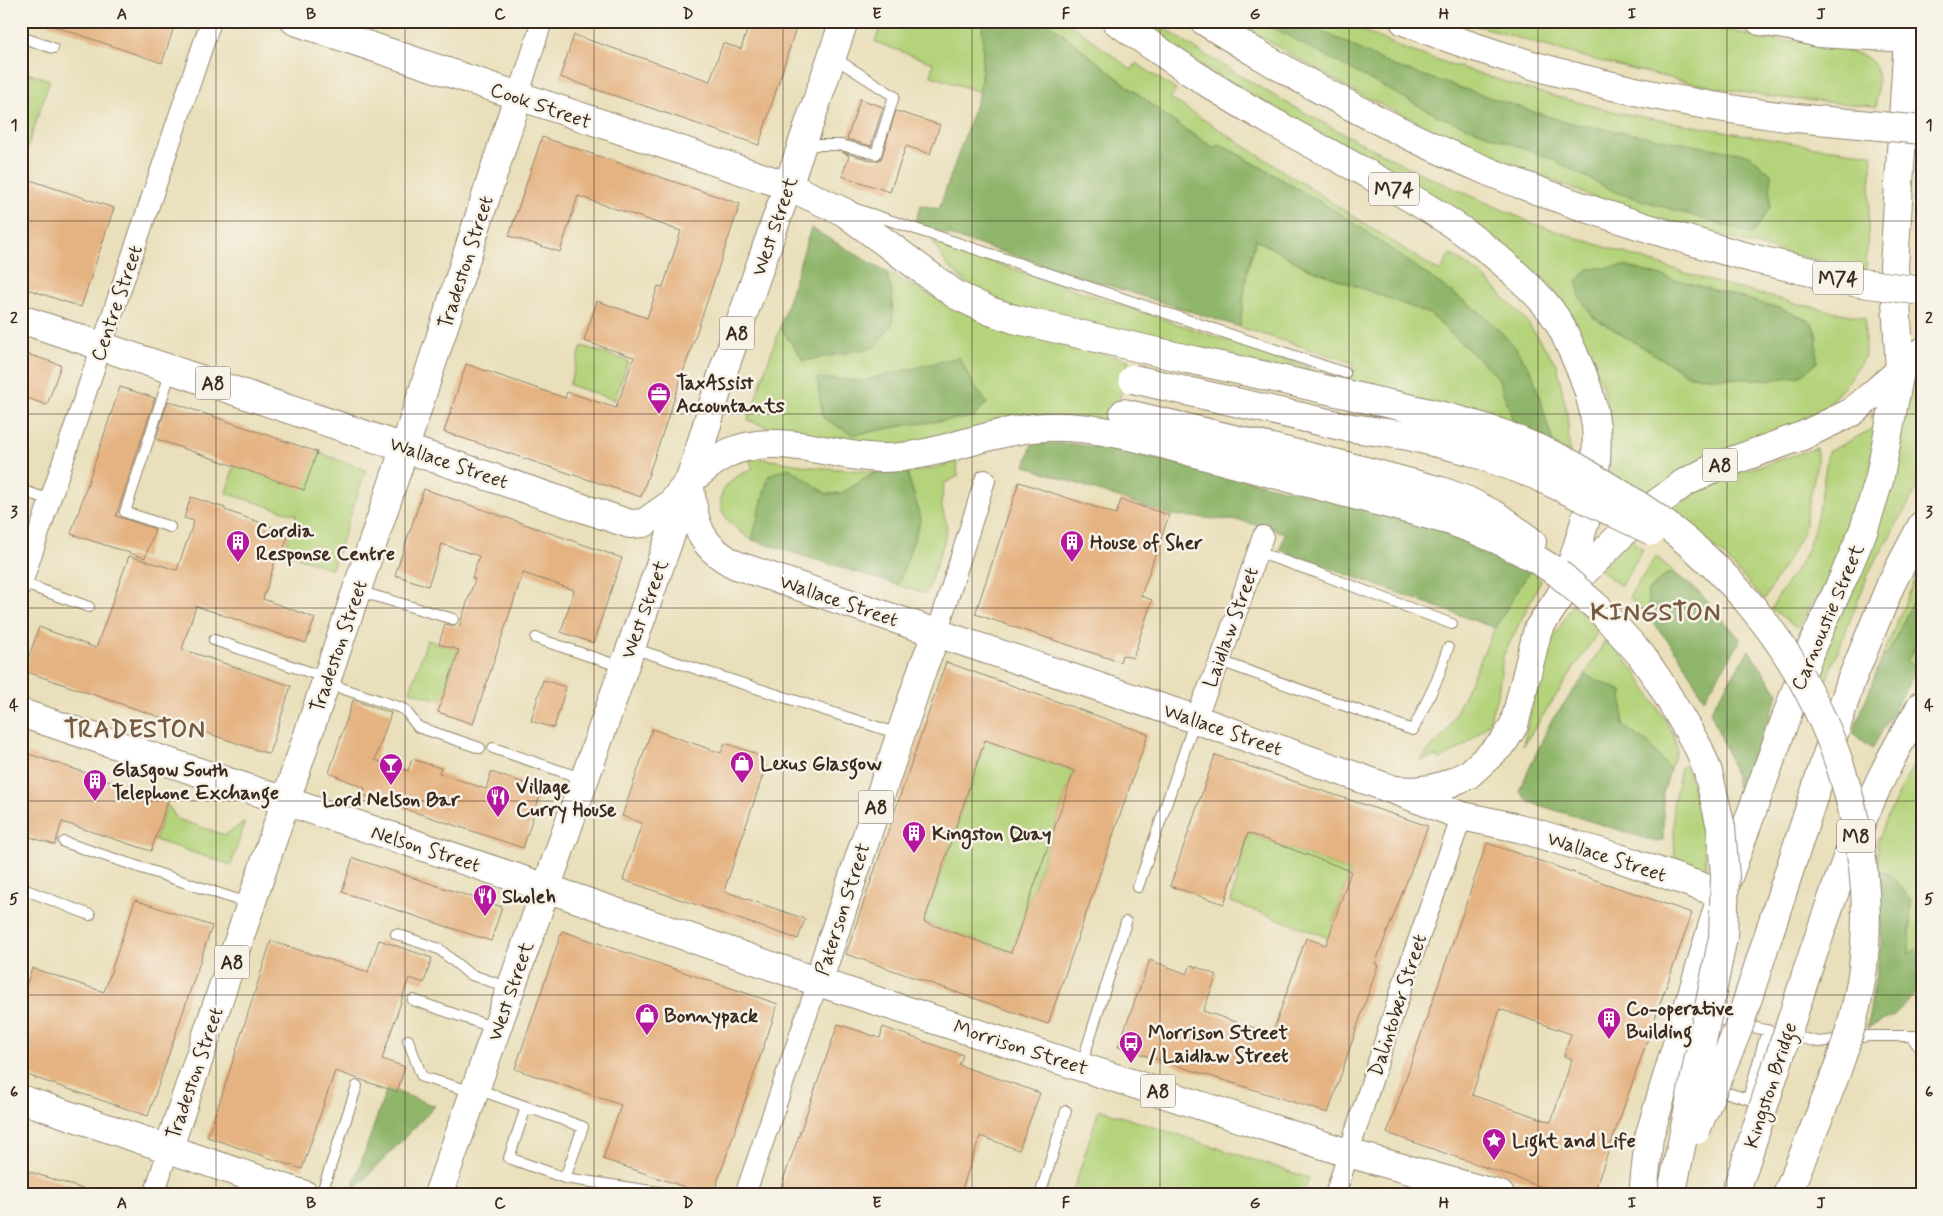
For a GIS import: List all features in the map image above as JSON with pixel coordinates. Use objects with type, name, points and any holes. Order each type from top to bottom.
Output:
[{"type":"main road","name":"Cook Street","points":[[294,21],[788,186],[844,212],[956,295],[990,311],[1014,319],[1441,416],[1505,435],[1572,464],[1627,497],[1680,534],[1736,588],[1790,657],[1819,711],[1839,758],[1848,787],[1861,845],[1866,879],[1865,946],[1863,969],[1853,1024],[1787,1195]]},
{"type":"main road","name":"West Street","points":[[438,1195],[626,657],[667,549],[724,369],[844,21]]},
{"type":"main road","name":"M74","points":[[1116,21],[1196,75],[1273,123],[1455,225],[1512,269],[1538,295],[1555,317],[1585,377],[1596,427],[1596,469],[1587,520],[1559,583]]},
{"type":"main road","name":"M74","points":[[1204,21],[1256,54],[1316,88],[1408,134],[1492,173],[1571,203],[1652,230],[1755,259],[1854,282],[1922,291]]},
{"type":"main road","points":[[1404,21],[1527,63],[1674,99],[1786,117],[1922,130]]},
{"type":"main road","points":[[1760,21],[1796,24],[1818,33],[1908,30]]},
{"type":"main road","name":"Carnoustie Street","points":[[1643,1195],[1649,1137],[1676,1077],[1685,1012],[1722,894],[1812,646],[1832,605],[1864,529],[1879,481],[1900,371],[1894,266],[1908,30]]},
{"type":"main road","name":"Tradeston Street","points":[[169,1148],[405,447],[518,97]]},
{"type":"main road","name":"Wallace Street","points":[[21,319],[630,524],[644,523],[671,504],[690,480]]},
{"type":"main road","points":[[1900,371],[1922,352]]},
{"type":"main road","name":"A8","points":[[1394,790],[1414,791],[1431,789],[1468,775],[1503,743],[1514,725],[1538,629],[1559,583],[1640,516],[1684,483],[1718,466],[1802,436],[1852,412],[1900,371]]},
{"type":"main road","points":[[1133,379],[1346,428],[1408,436],[1470,451],[1535,475],[1707,558]]},
{"type":"main road","points":[[1124,413],[1441,490],[1490,512],[1529,538],[1559,583]]},
{"type":"main road","points":[[690,480],[726,453],[759,443],[801,446],[861,458],[904,457],[986,437],[1047,427],[1078,428],[1114,433],[1204,455],[1451,521],[1485,532],[1536,558],[1559,583],[1599,609],[1640,655],[1658,681],[1699,748],[1708,772],[1721,827],[1725,885],[1722,937],[1674,1192]]},
{"type":"main road","name":"Wallace Street","points":[[690,480],[697,529],[709,547],[722,558],[736,565],[1195,719],[1462,816],[1519,828],[1619,858],[1722,894]]},
{"type":"main road","points":[[1674,1192],[1738,1029],[1851,681],[1891,584],[1922,525]]},
{"type":"main road","name":"Paterson Street","points":[[818,982],[923,667],[938,633]]},
{"type":"main road","name":"Kingston Bridge","points":[[1735,1195],[1829,907],[1866,811],[1922,705]]},
{"type":"main road","name":"Nelson Street","points":[[21,713],[546,889]]},
{"type":"main road","name":"Morrison Street","points":[[546,889],[818,982],[1348,1153],[1500,1195]]},
{"type":"main road","points":[[21,1099],[306,1195]]},
{"type":"main road","points":[[1649,1137],[1674,1192]]},
{"type":"main road","points":[[1386,1163],[1453,1195]]},
{"type":"street","name":"Centre Street","points":[[22,584],[27,548],[50,500],[211,21]]},
{"type":"street","points":[[518,97],[542,21]]},
{"type":"street","name":"Paterson Street","points":[[938,633],[985,480]]},
{"type":"street","name":"Laidlaw Street","points":[[1195,719],[1220,661],[1260,544]]},
{"type":"street","name":"Dalintober Street","points":[[1334,1195],[1407,972],[1462,816]]},
{"type":"street","name":"Paterson Street","points":[[745,1195],[818,982]]},
{"type":"street","name":"Tradeston Street","points":[[154,1195],[169,1148]]},
{"type":"lane","points":[[21,37],[53,48]]},
{"type":"lane","points":[[802,145],[841,145],[876,154],[894,96],[832,56]]},
{"type":"lane","points":[[788,186],[1345,373]]},
{"type":"lane","points":[[170,527],[124,512],[171,369]]},
{"type":"lane","points":[[21,490],[50,500]]},
{"type":"lane","points":[[1260,544],[1318,573],[1452,624]]},
{"type":"lane","points":[[22,584],[89,607]]},
{"type":"lane","points":[[357,590],[453,619]]},
{"type":"lane","points":[[536,638],[626,657],[900,734]]},
{"type":"lane","points":[[214,640],[404,709],[418,727],[480,748]]},
{"type":"lane","points":[[1220,661],[1413,730],[1437,680],[1448,648]]},
{"type":"lane","name":"Laidlaw Street","points":[[1138,888],[1195,719]]},
{"type":"lane","points":[[493,748],[584,778]]},
{"type":"lane","points":[[64,842],[251,904]]},
{"type":"lane","points":[[21,888],[90,915]]},
{"type":"lane","points":[[1081,1066],[1126,922]]},
{"type":"lane","points":[[396,934],[439,949],[469,974],[511,988]]},
{"type":"lane","points":[[413,1000],[497,1029]]},
{"type":"lane","points":[[1685,1012],[1819,1042],[1869,1036],[1922,1036]]},
{"type":"lane","points":[[1676,1077],[1748,1099],[1767,1030]]},
{"type":"lane","points":[[1911,1036],[1922,1050]]},
{"type":"lane","points":[[408,1040],[422,1077],[475,1090],[584,1127],[565,1178]]},
{"type":"lane","points":[[321,1195],[357,1086]]},
{"type":"lane","points":[[526,1106],[509,1158],[565,1178],[678,1195]]},
{"type":"lane","points":[[1040,1195],[1066,1111]]},
{"type":"green space","points":[[882,21],[982,21],[983,51],[980,92],[931,76],[933,63],[875,42]]},
{"type":"green space","points":[[982,21],[1046,21],[1172,121],[1213,147],[1222,145],[1344,216],[1481,313],[1512,343],[1532,372],[1554,446],[1516,430],[1498,377],[1430,314],[1305,267],[1256,239],[1247,271],[1240,327],[914,224],[921,205],[939,209],[980,92],[983,51]]},
{"type":"green space","points":[[1046,21],[1066,21],[1132,70],[1136,63],[1176,90],[1170,98],[1440,272],[1450,254],[1483,276],[1525,319],[1557,365],[1567,413],[1570,453],[1554,446],[1481,313],[1344,216],[1223,145],[1213,147],[1172,121]]},
{"type":"green space","points":[[1133,21],[1155,21],[1189,45],[1278,98],[1342,133],[1424,175],[1537,225],[1711,281],[1794,303],[1865,318],[1865,356],[1844,387],[1831,401],[1838,408],[1650,500],[1610,474],[1611,425],[1603,387],[1581,335],[1549,283],[1501,242],[1440,202],[1195,62]],"holes":[[[1678,280],[1733,296],[1766,380],[1690,376],[1593,317]]]},
{"type":"green space","points":[[1237,21],[1341,21],[1407,50],[1527,89],[1620,113],[1815,147],[1872,154],[1866,270],[1792,255],[1622,209],[1442,134],[1355,92]]},
{"type":"green space","points":[[1260,21],[1302,21],[1391,65],[1565,122],[1750,155],[1771,174],[1770,208],[1752,234],[1615,192],[1547,157],[1438,116]]},
{"type":"green space","points":[[1462,21],[1671,21],[1717,27],[1766,40],[1848,43],[1847,52],[1859,54],[1868,58],[1873,63],[1878,78],[1876,106],[1808,101],[1728,90],[1651,74],[1537,44]]},
{"type":"green space","points":[[21,71],[50,80],[21,167],[21,110],[28,90],[21,87]]},
{"type":"green space","points":[[811,228],[886,272],[892,292],[893,323],[875,347],[804,361],[780,327]]},
{"type":"green space","points":[[1255,239],[1305,267],[1430,314],[1498,377],[1516,430],[1349,388],[1353,363],[1240,327],[1247,271]]},
{"type":"green space","points":[[933,242],[1312,369],[1311,377],[1015,309],[980,295],[947,265]]},
{"type":"green space","points":[[1625,266],[1779,308],[1812,322],[1817,337],[1817,362],[1801,376],[1766,380],[1690,376],[1593,317],[1580,298],[1577,281],[1588,269]]},
{"type":"green space","points":[[886,272],[967,314],[1051,341],[1129,360],[1114,425],[883,450],[787,434],[748,420],[780,327],[804,361],[892,292]]},
{"type":"green space","points":[[582,346],[628,361],[615,400],[569,385]]},
{"type":"green space","points":[[959,357],[972,382],[987,403],[974,417],[914,424],[853,435],[823,418],[817,378],[861,381]]},
{"type":"green space","points":[[1922,378],[1922,480],[1868,575],[1824,686],[1815,671],[1908,389]]},
{"type":"green space","points":[[1883,409],[1871,473],[1829,585],[1811,604],[1797,628],[1772,609],[1808,547],[1819,508],[1828,452],[1876,427],[1870,416]]},
{"type":"green space","points":[[1063,443],[1114,449],[1437,525],[1530,570],[1495,628],[1280,550],[1285,533],[1242,521],[1169,515],[1025,466],[1032,444]]},
{"type":"green space","points":[[1817,448],[1817,463],[1803,533],[1764,600],[1724,556],[1669,511],[1709,482]]},
{"type":"green space","points":[[317,452],[366,470],[332,569],[284,552],[296,515],[226,493],[234,465]]},
{"type":"green space","points":[[749,459],[765,459],[812,467],[876,472],[842,493],[827,494],[789,468],[769,475],[752,540],[737,529],[725,516],[721,500],[723,492],[731,481],[753,468]]},
{"type":"green space","points":[[957,462],[958,476],[944,484],[941,504],[947,526],[944,542],[926,594],[898,585],[921,519],[907,472],[935,468]]},
{"type":"green space","points":[[789,468],[827,494],[842,493],[876,472],[907,472],[921,519],[898,585],[752,540],[769,475]]},
{"type":"green space","points":[[1629,538],[1643,549],[1621,586],[1600,570]]},
{"type":"green space","points":[[1656,556],[1676,574],[1666,574],[1647,592],[1652,621],[1629,597]]},
{"type":"green space","points":[[1922,563],[1922,582],[1887,656],[1883,655]]},
{"type":"green space","points":[[1530,570],[1541,580],[1503,656],[1498,693],[1488,724],[1467,744],[1440,760],[1437,756],[1419,761],[1448,730],[1495,628]]},
{"type":"green space","points":[[1666,574],[1676,574],[1698,591],[1741,640],[1704,699],[1679,655],[1652,621],[1647,592]]},
{"type":"green space","points":[[1922,582],[1922,635],[1907,661],[1918,667],[1872,749],[1853,733],[1883,655],[1887,656]]},
{"type":"green space","points":[[1573,604],[1599,628],[1523,746],[1540,671],[1552,641]]},
{"type":"green space","points":[[1922,635],[1922,662],[1918,667],[1907,661]]},
{"type":"green space","points":[[1607,637],[1636,673],[1673,733],[1677,749],[1670,770],[1648,743],[1623,726],[1622,691],[1585,675]]},
{"type":"green space","points":[[427,640],[459,650],[442,701],[410,691]]},
{"type":"green space","points":[[1749,650],[1778,694],[1740,797],[1732,764],[1710,711]]},
{"type":"green space","points":[[1585,675],[1622,691],[1623,726],[1648,743],[1670,770],[1663,794],[1663,840],[1657,842],[1529,802],[1519,791],[1551,721]]},
{"type":"green space","points":[[985,740],[1074,771],[1011,953],[924,922]]},
{"type":"green space","points":[[1922,748],[1922,945],[1909,955],[1911,900],[1891,875],[1880,871],[1877,843],[1889,813]]},
{"type":"green space","points":[[1686,765],[1698,805],[1707,870],[1675,859],[1673,805],[1681,767]]},
{"type":"green space","points":[[167,804],[177,819],[225,835],[245,822],[231,865],[155,840]]},
{"type":"green space","points":[[1248,833],[1351,871],[1333,923],[1352,930],[1346,944],[1231,902]]},
{"type":"green space","points":[[1880,871],[1891,875],[1911,900],[1909,954],[1922,945],[1922,987],[1893,1016],[1867,1028],[1881,945]]},
{"type":"green space","points":[[387,1088],[435,1106],[357,1187],[353,1186]]},
{"type":"green space","points":[[1099,1109],[1309,1178],[1303,1195],[1072,1195]]},
{"type":"building","points":[[49,21],[176,21],[162,63],[48,24]]},
{"type":"building","points":[[750,21],[798,21],[759,145],[560,77],[574,35],[710,81],[723,43],[741,49]]},
{"type":"building","points":[[860,99],[883,107],[871,146],[847,139]]},
{"type":"building","points":[[896,111],[940,125],[930,154],[906,146],[890,192],[842,176],[849,156],[842,152],[874,161],[881,159]]},
{"type":"building","points":[[542,137],[740,204],[641,497],[444,432],[466,364],[565,398],[567,392],[616,408],[634,357],[584,341],[597,301],[647,318],[658,286],[663,287],[681,231],[578,196],[560,252],[509,236]]},
{"type":"building","points":[[21,177],[114,208],[81,307],[21,287]]},
{"type":"building","points":[[21,352],[61,365],[47,405],[21,396]]},
{"type":"building","points":[[120,387],[155,398],[116,516],[155,529],[145,558],[71,534]]},
{"type":"building","points":[[168,401],[317,452],[304,490],[156,439]]},
{"type":"building","name":"House of Sher","points":[[1019,482],[1116,514],[1121,500],[1169,515],[1141,596],[1152,600],[1133,658],[1122,655],[1120,662],[975,614]]},
{"type":"building","points":[[424,489],[622,558],[593,643],[561,632],[574,590],[523,573],[473,724],[438,712],[459,650],[439,644],[445,624],[459,627],[475,579],[472,578],[479,556],[442,544],[428,586],[395,575]]},
{"type":"building","points":[[191,497],[289,533],[283,551],[279,549],[263,599],[315,618],[306,643],[196,606],[182,649],[291,686],[269,754],[24,671],[39,627],[96,648],[129,556],[177,570],[194,521],[184,518]]},
{"type":"building","name":"Kingston Quay","points":[[946,662],[1148,734],[1048,1024],[846,954]],"holes":[[[985,740],[1074,771],[1011,953],[924,922]]]},
{"type":"building","points":[[543,680],[566,687],[554,728],[531,721]]},
{"type":"building","points":[[353,700],[391,713],[375,760],[408,771],[412,759],[441,768],[439,773],[486,789],[491,772],[542,789],[523,848],[363,795],[365,788],[329,773]]},
{"type":"building","points":[[652,729],[721,753],[725,743],[754,753],[766,766],[724,891],[805,919],[798,939],[623,880],[642,823],[622,816]]},
{"type":"building","name":"Glasgow South Telephone Exchange","points":[[29,754],[168,800],[151,851],[62,822],[55,845],[21,834],[21,775]]},
{"type":"building","points":[[1215,755],[1428,826],[1375,964],[1378,965],[1328,1113],[1118,1047],[1150,960],[1187,974],[1191,965],[1217,975],[1203,1011],[1272,1034],[1306,938],[1326,945],[1351,871],[1248,833],[1224,904],[1170,886]]},
{"type":"building","name":"Co-operative Building","points":[[1487,843],[1692,913],[1593,1195],[1565,1195],[1387,1133]],"holes":[[[1500,1009],[1571,1034],[1564,1056],[1572,1059],[1551,1122],[1472,1095]]]},
{"type":"building","points":[[353,858],[502,907],[491,941],[342,892]]},
{"type":"building","points":[[135,900],[212,926],[148,1116],[21,1073],[21,1001],[32,968],[104,992]]},
{"type":"building","name":"Bonnypack","points":[[562,931],[778,1004],[713,1195],[708,1195],[603,1159],[621,1105],[515,1069]]},
{"type":"building","points":[[379,940],[432,958],[424,983],[409,978],[382,1059],[405,1067],[397,1092],[335,1071],[302,1169],[207,1137],[271,941],[368,972]]},
{"type":"building","points":[[838,1024],[880,1038],[883,1027],[963,1055],[959,1065],[1040,1093],[1019,1150],[980,1136],[960,1195],[778,1195]]},
{"type":"building","points":[[21,1169],[89,1191],[88,1195],[21,1195]]},
{"type":"place","name":"TaxAssist Accountants","points":[[659,415]]},
{"type":"place","name":"Cordia Response Centre","points":[[238,563]]},
{"type":"place","name":"House of Sher","points":[[1072,563]]},
{"type":"place","name":"Lexus Glasgow","points":[[742,784]]},
{"type":"place","name":"Lord Nelson Bar","points":[[391,786]]},
{"type":"place","name":"Glasgow South Telephone Exchange","points":[[95,802]]},
{"type":"place","name":"Village Curry House","points":[[498,818]]},
{"type":"place","name":"Kingston Quay","points":[[914,854]]},
{"type":"place","name":"Sholeh","points":[[485,917]]},
{"type":"place","name":"Bonnypack","points":[[647,1036]]},
{"type":"place","name":"Co-operative Building","points":[[1609,1040]]},
{"type":"place","name":"Morrison Street / Laidlaw Street","points":[[1131,1064]]},
{"type":"place","name":"Light and Life","points":[[1494,1161]]},
{"type":"district","name":"KINGSTON","points":[[1656,611]]},
{"type":"district","name":"TRADESTON","points":[[135,728]]}]
